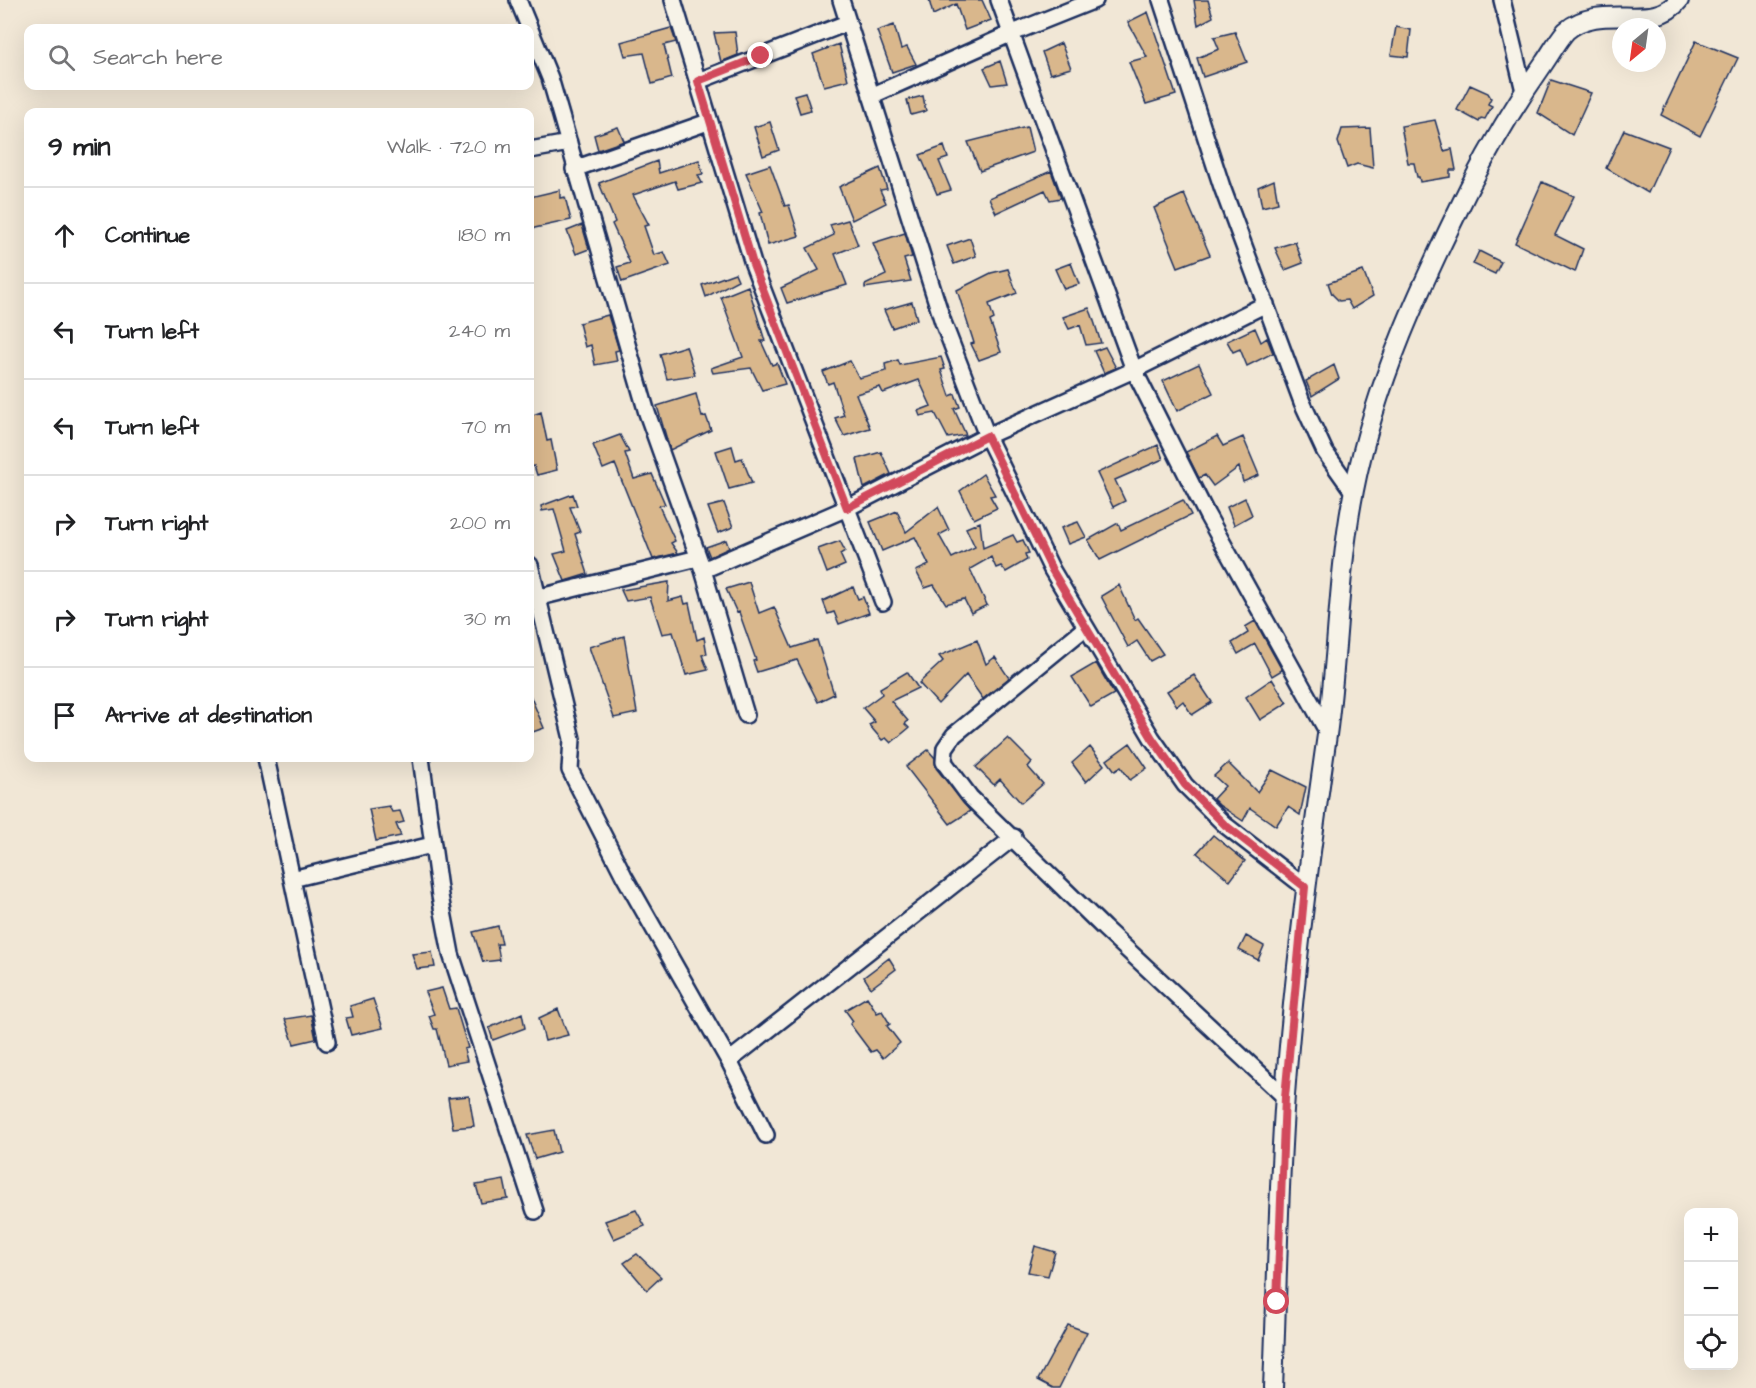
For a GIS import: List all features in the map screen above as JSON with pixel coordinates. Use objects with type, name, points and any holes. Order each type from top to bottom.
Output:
[{"type":"street","points":[[518,0],[528,24]]},
{"type":"street","points":[[674,0],[708,122],[753,264],[884,602]]},
{"type":"street","points":[[841,0],[943,322],[987,436],[1052,570],[1152,738],[1185,785],[1225,825],[1305,887]]},
{"type":"street","points":[[999,0],[1134,370],[1207,515],[1327,731]]},
{"type":"street","points":[[871,96],[1010,34],[1095,0]]},
{"type":"street","points":[[1161,0],[1222,187],[1316,432],[1325,452],[1354,493]]},
{"type":"street","points":[[1502,0],[1524,92]]},
{"type":"street","points":[[1274,1388],[1285,1097],[1305,887],[1327,731],[1354,493],[1372,417],[1392,357],[1452,222],[1479,168],[1524,92],[1567,31],[1587,17],[1604,12],[1654,15],[1672,10],[1679,0]]},
{"type":"street","points":[[698,81],[847,23]]},
{"type":"street","points":[[534,39],[550,78],[574,169],[647,413],[700,564],[747,715]]},
{"type":"street","points":[[574,169],[708,122]]},
{"type":"street","points":[[534,149],[569,143]]},
{"type":"street","points":[[766,1136],[729,1061],[624,876],[570,770],[572,739],[534,598],[700,564],[847,508],[987,436],[1134,370],[1266,304]]},
{"type":"street","points":[[1085,628],[964,726],[945,748],[944,762],[970,797],[1014,837],[1104,928],[1285,1097]]},
{"type":"street","points":[[267,762],[327,1042]]},
{"type":"street","points":[[422,762],[432,845],[451,954],[535,1211]]},
{"type":"street","points":[[729,1061],[1014,837]]},
{"type":"street","points":[[292,879],[432,845]]},
{"type":"building","points":[[929,0],[982,0],[991,20],[965,30],[956,4],[933,15]]},
{"type":"building","points":[[1194,0],[1208,0],[1213,17],[1198,25]]},
{"type":"building","points":[[1148,12],[1176,95],[1146,104],[1129,62],[1147,57],[1128,22]]},
{"type":"building","points":[[894,25],[901,49],[907,47],[916,64],[892,72],[877,31]]},
{"type":"building","points":[[1396,27],[1411,30],[1408,57],[1391,55]]},
{"type":"building","points":[[671,28],[676,42],[664,45],[672,78],[652,84],[644,53],[625,56],[621,42]]},
{"type":"building","points":[[735,32],[738,55],[721,62],[714,33]]},
{"type":"building","points":[[1235,32],[1247,62],[1203,77],[1197,58],[1219,49],[1214,37]]},
{"type":"building","points":[[1696,41],[1738,58],[1700,136],[1661,115]]},
{"type":"building","points":[[1061,43],[1071,68],[1050,74],[1042,52]]},
{"type":"building","points":[[839,44],[848,80],[824,86],[813,54]]},
{"type":"building","points":[[1000,61],[1007,83],[992,85],[984,68]]},
{"type":"building","points":[[1551,80],[1591,93],[1572,135],[1538,113]]},
{"type":"building","points":[[1470,85],[1488,93],[1491,98],[1488,104],[1492,106],[1485,119],[1481,118],[1479,122],[1457,110]]},
{"type":"building","points":[[805,92],[811,110],[800,113],[794,95]]},
{"type":"building","points":[[923,96],[926,111],[911,115],[907,100]]},
{"type":"building","points":[[1435,120],[1444,151],[1452,149],[1456,170],[1450,170],[1450,177],[1420,182],[1414,163],[1408,163],[1401,126]]},
{"type":"building","points":[[770,122],[779,150],[763,156],[754,127]]},
{"type":"building","points":[[618,127],[624,141],[598,150],[594,135]]},
{"type":"building","points":[[1027,127],[1033,152],[980,171],[968,142]]},
{"type":"building","points":[[1370,128],[1373,168],[1357,164],[1347,168],[1338,142],[1342,129]]},
{"type":"building","points":[[1624,130],[1669,147],[1648,193],[1606,168]]},
{"type":"building","points":[[944,146],[948,158],[939,161],[951,190],[937,194],[920,155]]},
{"type":"building","points":[[699,160],[703,174],[698,175],[702,183],[678,189],[675,181],[633,195],[649,225],[644,226],[654,255],[664,252],[670,265],[622,282],[617,267],[630,263],[612,224],[615,222],[599,183],[657,161],[659,173]]},
{"type":"building","points":[[770,165],[785,206],[789,205],[799,236],[768,245],[760,213],[763,212],[746,173]]},
{"type":"building","points":[[880,168],[887,189],[880,190],[886,203],[852,220],[839,187]]},
{"type":"building","points":[[1051,171],[1061,198],[1050,200],[1045,190],[996,213],[989,198]]},
{"type":"building","points":[[1274,180],[1278,203],[1262,207],[1258,187]]},
{"type":"building","points":[[1542,182],[1574,196],[1555,235],[1583,249],[1575,272],[1515,243]]},
{"type":"building","points":[[560,190],[560,198],[565,197],[571,220],[534,228],[534,196]]},
{"type":"building","points":[[1184,194],[1210,255],[1178,267],[1154,208]]},
{"type":"building","points":[[848,220],[858,245],[835,254],[847,285],[787,303],[781,288],[819,270],[807,248],[834,235],[830,225]]},
{"type":"building","points":[[582,225],[589,249],[576,254],[567,231]]},
{"type":"building","points":[[905,233],[912,257],[904,259],[911,281],[865,288],[865,285],[886,275],[873,243]]},
{"type":"building","points":[[970,238],[976,256],[954,264],[947,246]]},
{"type":"building","points":[[1295,242],[1303,263],[1285,270],[1275,248]]},
{"type":"building","points":[[1479,251],[1501,262],[1495,274],[1473,264]]},
{"type":"building","points":[[1071,263],[1079,284],[1064,289],[1055,269]]},
{"type":"building","points":[[1008,269],[1017,293],[989,304],[994,319],[990,321],[1001,352],[979,360],[971,344],[974,343],[957,290],[991,273]]},
{"type":"building","points":[[1363,271],[1373,296],[1352,309],[1347,300],[1339,301],[1332,294],[1328,283]]},
{"type":"building","points":[[735,273],[738,280],[706,297],[702,285]]},
{"type":"building","points":[[748,286],[765,341],[761,341],[772,365],[777,363],[785,384],[762,390],[751,368],[713,373],[711,368],[743,357],[721,297]]},
{"type":"building","points":[[912,302],[917,319],[892,328],[884,310]]},
{"type":"building","points":[[1089,308],[1101,343],[1086,345],[1080,325],[1069,329],[1063,317]]},
{"type":"building","points":[[608,315],[619,350],[615,351],[617,361],[595,365],[591,345],[585,347],[579,323]]},
{"type":"building","points":[[1255,328],[1261,342],[1267,338],[1273,353],[1247,366],[1240,349],[1233,352],[1227,341]]},
{"type":"building","points":[[686,346],[695,375],[667,379],[660,354]]},
{"type":"building","points":[[1105,347],[1116,368],[1104,373],[1094,351]]},
{"type":"building","points":[[941,357],[945,369],[941,370],[950,396],[955,394],[960,407],[954,409],[966,435],[948,438],[935,413],[920,416],[918,411],[931,406],[919,380],[883,393],[880,387],[856,394],[870,428],[844,436],[835,418],[844,415],[833,382],[828,384],[823,372],[850,361],[859,378],[886,371],[885,364],[898,360],[900,365]]},
{"type":"building","points":[[1199,364],[1213,393],[1177,411],[1163,381]]},
{"type":"building","points":[[1334,365],[1339,379],[1312,396],[1306,381]]},
{"type":"building","points":[[696,394],[702,417],[706,416],[711,430],[670,450],[657,406]]},
{"type":"building","points":[[541,412],[547,441],[551,440],[557,470],[537,475],[534,466],[534,415]]},
{"type":"building","points":[[620,435],[629,452],[625,453],[634,479],[652,474],[665,504],[659,506],[675,541],[671,543],[678,553],[653,559],[615,464],[603,469],[593,445]]},
{"type":"building","points":[[1217,436],[1223,446],[1243,437],[1259,475],[1243,482],[1239,467],[1213,486],[1205,475],[1199,478],[1186,452]]},
{"type":"building","points":[[1158,445],[1163,459],[1115,480],[1125,501],[1113,507],[1097,473]]},
{"type":"building","points":[[732,446],[736,460],[742,458],[752,483],[729,489],[716,451]]},
{"type":"building","points":[[881,452],[891,474],[864,488],[857,459]]},
{"type":"building","points":[[983,474],[995,495],[990,496],[997,508],[974,519],[960,491]]},
{"type":"building","points":[[573,494],[577,506],[570,507],[580,532],[575,534],[588,574],[565,581],[554,554],[566,551],[554,509],[542,511],[541,506]]},
{"type":"building","points":[[1245,498],[1252,515],[1234,525],[1227,507]]},
{"type":"building","points":[[1183,500],[1191,515],[1100,560],[1088,540],[1118,523],[1121,530]]},
{"type":"building","points":[[724,503],[733,527],[718,533],[708,507]]},
{"type":"building","points":[[938,507],[949,530],[939,535],[952,558],[975,547],[966,528],[980,522],[983,548],[1013,535],[1017,542],[1023,540],[1029,553],[1025,554],[1027,560],[1006,572],[1001,566],[996,568],[991,557],[970,569],[987,605],[971,613],[964,599],[946,604],[934,585],[925,588],[916,571],[929,565],[915,537],[882,551],[870,522],[897,511],[906,532]]},
{"type":"building","points":[[1078,522],[1086,537],[1068,544],[1061,528]]},
{"type":"building","points":[[726,540],[729,548],[710,557],[706,547]]},
{"type":"building","points":[[840,541],[845,551],[840,554],[845,565],[827,573],[818,549]]},
{"type":"building","points":[[669,582],[668,601],[683,597],[685,604],[689,603],[697,640],[704,637],[707,654],[702,655],[708,670],[686,675],[673,632],[662,634],[650,597],[626,601],[621,590]]},
{"type":"building","points":[[749,582],[759,613],[774,607],[792,648],[817,640],[834,694],[818,702],[797,660],[757,672],[753,661],[756,660],[739,612],[737,613],[726,589]]},
{"type":"building","points":[[1119,585],[1135,620],[1138,618],[1163,654],[1150,661],[1137,641],[1128,647],[1101,596]]},
{"type":"building","points":[[853,587],[858,599],[863,597],[869,613],[839,624],[834,612],[828,614],[823,601]]},
{"type":"building","points":[[1255,621],[1282,670],[1272,676],[1255,644],[1238,654],[1232,643],[1248,633],[1245,627]]},
{"type":"building","points":[[624,636],[637,713],[614,718],[589,647]]},
{"type":"building","points":[[977,640],[986,664],[995,657],[1009,678],[983,699],[966,675],[938,704],[919,683],[943,661],[939,656]]},
{"type":"building","points":[[1096,663],[1114,694],[1091,707],[1072,677]]},
{"type":"building","points":[[907,672],[918,688],[891,701],[908,721],[905,724],[909,728],[891,743],[886,738],[882,740],[869,725],[875,722],[863,708],[882,694],[880,688]]},
{"type":"building","points":[[1194,675],[1212,702],[1192,715],[1183,701],[1177,706],[1167,691]]},
{"type":"building","points":[[1272,679],[1287,703],[1260,720],[1246,697]]},
{"type":"building","points":[[534,704],[544,728],[534,732]]},
{"type":"building","points":[[1008,738],[1032,762],[1028,767],[1043,784],[1021,803],[1000,779],[994,785],[976,767]]},
{"type":"building","points":[[1130,743],[1147,768],[1130,780],[1121,767],[1115,771],[1107,760]]},
{"type":"building","points":[[1090,747],[1104,765],[1086,782],[1072,763]]},
{"type":"building","points":[[928,750],[935,758],[936,768],[970,811],[950,824],[906,767]]},
{"type":"building","points":[[1228,763],[1257,792],[1272,770],[1306,787],[1300,815],[1288,807],[1276,826],[1250,808],[1243,821],[1219,805],[1213,799],[1225,786],[1214,776]]},
{"type":"building","points":[[389,806],[392,812],[400,811],[404,822],[396,824],[401,836],[376,841],[369,809]]},
{"type":"building","points":[[1213,835],[1245,861],[1230,881],[1197,853]]},
{"type":"building","points":[[498,926],[502,944],[497,944],[500,960],[483,962],[473,932]]},
{"type":"building","points":[[1246,936],[1264,946],[1258,960],[1239,950]]},
{"type":"building","points":[[432,952],[435,967],[417,969],[412,954]]},
{"type":"building","points":[[889,958],[896,969],[871,988],[864,977]]},
{"type":"building","points":[[442,988],[449,1009],[456,1008],[468,1048],[464,1049],[467,1061],[446,1065],[437,1029],[434,1029],[429,1016],[434,1014],[425,992]]},
{"type":"building","points":[[867,997],[877,1013],[882,1011],[890,1024],[887,1026],[900,1043],[883,1058],[876,1050],[871,1052],[850,1024],[853,1021],[845,1010]]},
{"type":"building","points":[[373,999],[383,1028],[351,1035],[346,1018],[353,1017],[350,1006]]},
{"type":"building","points":[[558,1009],[568,1035],[545,1041],[539,1018]]},
{"type":"building","points":[[522,1013],[525,1028],[493,1040],[489,1028]]},
{"type":"building","points":[[311,1015],[316,1039],[294,1044],[285,1019]]},
{"type":"building","points":[[469,1096],[474,1126],[453,1128],[448,1098]]},
{"type":"building","points":[[554,1130],[559,1152],[535,1159],[527,1135]]},
{"type":"building","points":[[504,1180],[508,1199],[481,1203],[476,1185]]},
{"type":"building","points":[[636,1210],[645,1226],[614,1239],[605,1221]]},
{"type":"building","points":[[1035,1246],[1055,1252],[1048,1276],[1028,1272]]},
{"type":"building","points":[[637,1254],[661,1277],[647,1290],[624,1263]]},
{"type":"building","points":[[1068,1325],[1087,1332],[1059,1388],[1053,1388],[1038,1380]]},
{"type":"route","points":[[761,56],[698,81],[708,122],[753,264],[847,508],[987,436],[1052,570],[1152,738],[1185,785],[1225,825],[1305,887],[1285,1097],[1277,1302]]}]
